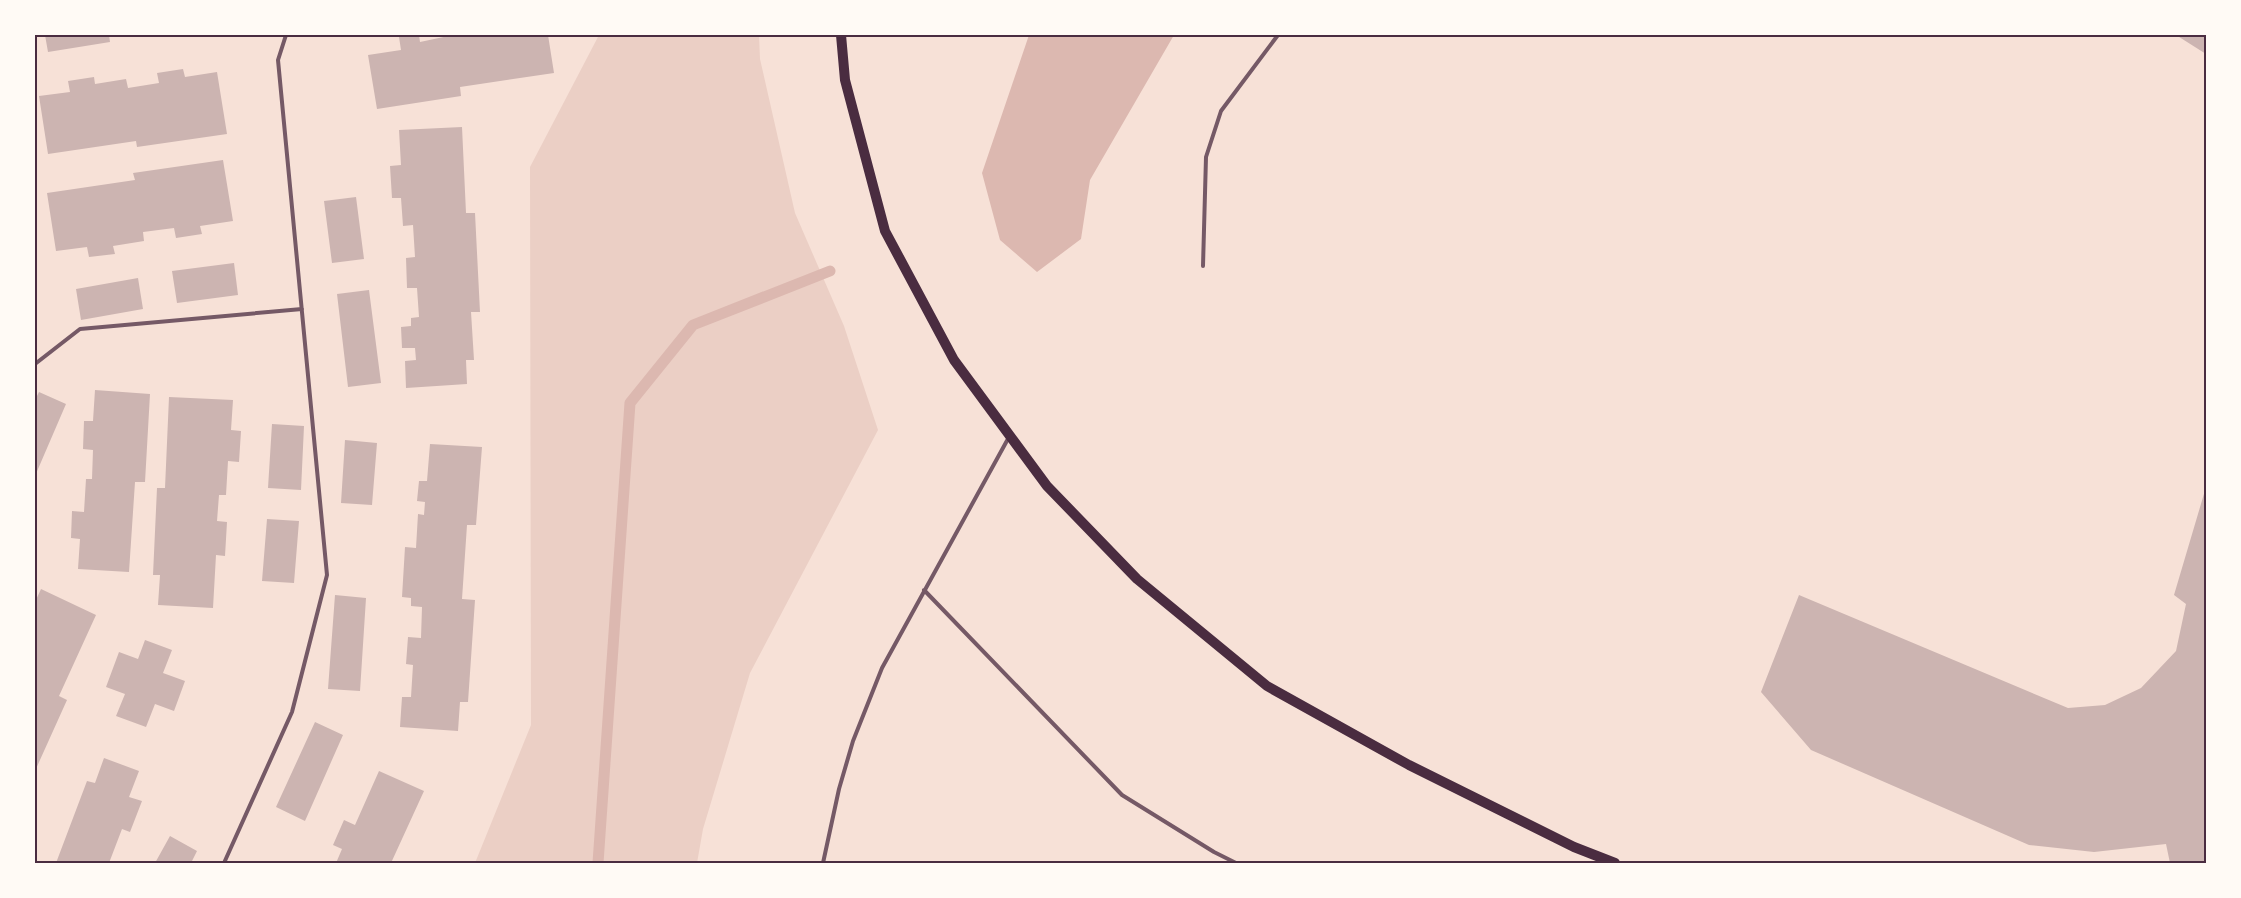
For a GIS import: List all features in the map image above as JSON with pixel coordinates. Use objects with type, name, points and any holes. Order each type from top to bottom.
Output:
[{"type":"main road","points":[[841,35],[845,80],[885,231],[954,360],[1047,486],[1137,579],[1267,686],[1408,765],[1574,847],[1615,863]]},
{"type":"lane","points":[[224,863],[292,712],[327,575],[278,60],[286,35]]},
{"type":"lane","points":[[1203,266],[1206,157],[1221,111],[1278,35]]},
{"type":"lane","points":[[35,364],[80,329],[302,309]]},
{"type":"lane","points":[[823,863],[839,789],[853,741],[882,668],[1010,435]]},
{"type":"lane","points":[[924,590],[1122,794],[1214,852],[1236,863]]},
{"type":"shaded area","points":[[599,35],[759,35],[760,59],[795,213],[844,326],[878,430],[750,673],[703,829],[697,863],[475,863],[531,725],[530,167]]},
{"type":"shaded area","points":[[1029,35],[1174,35],[1090,180],[1081,239],[1037,272],[1000,240],[982,173]]},
{"type":"building","points":[[45,35],[109,35],[110,42],[48,52]]},
{"type":"building","points":[[419,35],[420,42],[453,35],[548,35],[554,73],[460,87],[461,96],[377,109],[368,55],[401,50],[399,37]]},
{"type":"building","points":[[2176,35],[2206,35],[2206,54]]},
{"type":"building","points":[[183,69],[185,77],[217,72],[227,134],[137,147],[136,141],[48,154],[39,96],[70,92],[68,81],[94,77],[95,84],[126,79],[128,88],[159,83],[157,73]]},
{"type":"building","points":[[462,127],[466,213],[475,213],[480,312],[471,312],[474,360],[466,360],[467,384],[406,388],[405,361],[416,360],[415,348],[402,348],[401,327],[411,326],[411,318],[419,317],[417,288],[407,288],[406,258],[415,257],[413,225],[403,226],[401,198],[392,198],[390,166],[401,165],[399,130]]},
{"type":"building","points":[[223,160],[233,221],[200,226],[202,234],[176,238],[174,228],[143,232],[144,241],[113,246],[115,254],[89,257],[87,247],[56,251],[47,193],[135,180],[133,173]]},
{"type":"building","points":[[356,197],[364,259],[332,263],[324,201]]},
{"type":"building","points":[[234,263],[238,295],[177,303],[172,271]]},
{"type":"building","points":[[138,278],[143,309],[81,320],[76,289]]},
{"type":"building","points":[[369,290],[381,383],[348,387],[337,294]]},
{"type":"building","points":[[95,390],[150,394],[145,482],[135,482],[129,572],[78,569],[80,539],[71,538],[72,511],[84,512],[86,479],[92,479],[93,450],[83,449],[84,421],[93,421]]},
{"type":"building","points":[[39,392],[66,404],[35,476],[35,400]]},
{"type":"building","points":[[169,397],[233,400],[231,430],[241,431],[239,462],[228,461],[226,495],[219,495],[217,521],[227,522],[225,556],[216,555],[213,608],[158,605],[160,575],[153,575],[157,488],[165,488]]},
{"type":"building","points":[[272,424],[304,426],[301,490],[268,488]]},
{"type":"building","points":[[345,440],[377,443],[372,505],[341,503]]},
{"type":"building","points":[[430,444],[482,447],[476,525],[467,525],[462,599],[475,600],[468,702],[460,702],[458,731],[400,727],[402,697],[411,697],[413,665],[406,664],[408,637],[421,638],[422,607],[411,606],[411,598],[402,597],[405,547],[416,548],[418,514],[424,515],[425,502],[417,501],[419,481],[427,481]]},
{"type":"building","points":[[2206,487],[2206,863],[2170,863],[2166,844],[2094,852],[2029,845],[1811,750],[1761,692],[1799,595],[2068,708],[2105,705],[2141,688],[2176,651],[2186,604],[2174,595]]},
{"type":"building","points":[[267,519],[299,521],[294,583],[262,581]]},
{"type":"building","points":[[41,589],[96,615],[59,696],[67,700],[35,771],[35,602]]},
{"type":"building","points":[[335,595],[366,598],[360,691],[328,689]]},
{"type":"building","points":[[145,640],[172,650],[163,673],[185,681],[174,711],[155,704],[146,727],[116,716],[125,694],[106,687],[119,652],[138,659]]},
{"type":"building","points":[[315,722],[343,735],[305,821],[276,807]]},
{"type":"building","points":[[104,758],[139,771],[129,797],[142,801],[130,832],[122,829],[109,863],[56,863],[87,781],[95,783]]},
{"type":"building","points":[[379,771],[424,791],[391,863],[336,863],[342,849],[333,845],[344,820],[355,825]]},
{"type":"building","points":[[170,836],[197,851],[191,863],[155,863]]},
{"type":"waterway","points":[[598,863],[630,403],[693,325],[830,271]]}]
